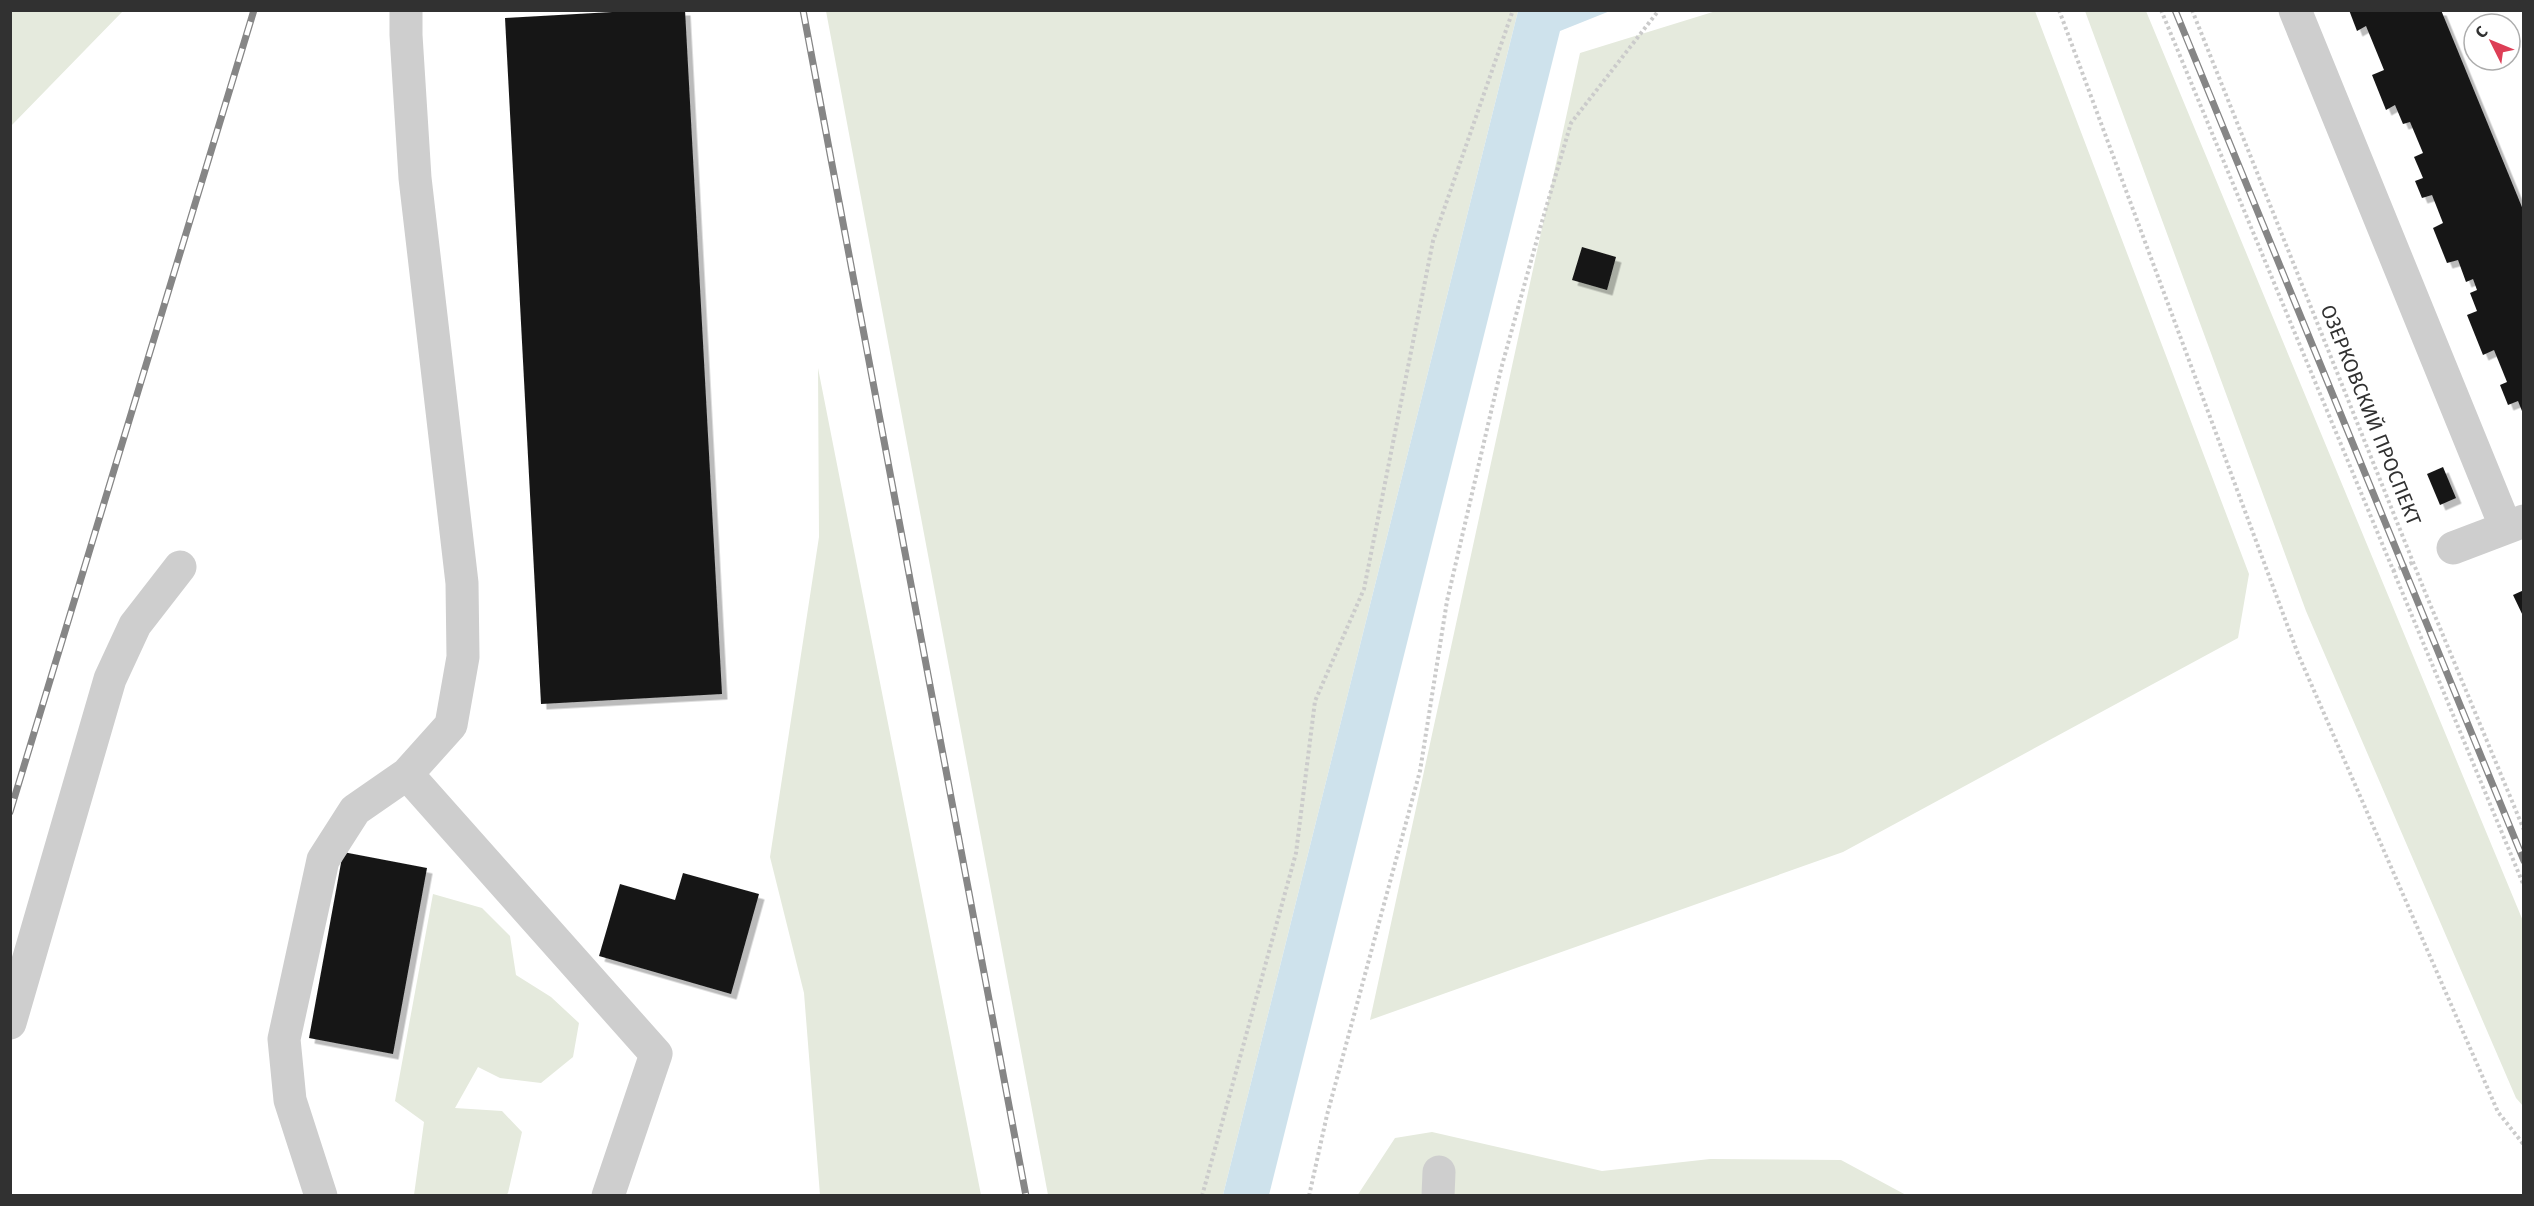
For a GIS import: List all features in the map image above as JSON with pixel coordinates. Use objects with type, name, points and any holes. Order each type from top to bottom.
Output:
[{"type":"street","points":[[321,1196],[290,1100],[284,1039],[323,860],[355,810],[407,774],[451,725],[463,657],[462,583],[415,178],[406,10]]},
{"type":"street","points":[[2295,10],[2515,524],[2453,548]]},
{"type":"street","points":[[10,1023],[110,679],[135,625],[180,567]]},
{"type":"street","points":[[407,774],[656,1054],[608,1196]]},
{"type":"path","points":[[1202,1196],[1296,853],[1315,701],[1364,589],[1433,241],[1513,10]]},
{"type":"path","points":[[1309,1196],[1327,1115],[1420,771],[1447,601],[1501,369],[1544,213],[1571,123],[1659,10]]},
{"type":"path","points":[[2059,10],[2298,654],[2498,1113],[2523,1145]]},
{"type":"path","points":[[2161,10],[2523,886]]},
{"type":"path","name":"ОЗЕРКОВСКИЙ ПРОСПЕКТ","points":[[2192,10],[2429,603],[2523,830]]},
{"type":"shaded area","points":[[10,11],[123,11],[11,126]]},
{"type":"shaded area","points":[[826,11],[1518,11],[1223,1195],[1048,1195]]},
{"type":"shaded area","points":[[1716,11],[2035,11],[2249,574],[2238,638],[1843,852],[1370,1020],[1580,53]]},
{"type":"shaded area","points":[[2085,11],[2146,11],[2523,921],[2523,1106],[2516,1098],[2306,611]]},
{"type":"shaded area","points":[[818,368],[981,1195],[820,1195],[804,993],[770,857],[819,537]]},
{"type":"shaded area","points":[[433,894],[482,908],[510,936],[516,975],[551,997],[579,1023],[573,1057],[541,1083],[500,1078],[478,1067],[455,1108],[502,1111],[522,1132],[506,1195],[414,1195],[424,1122],[395,1101]]},
{"type":"shaded area","points":[[1432,1132],[1602,1171],[1710,1159],[1841,1160],[1906,1195],[1357,1196],[1395,1138]]},
{"type":"water","points":[[1518,11],[1610,11],[1560,31],[1269,1195],[1223,1195]]},
{"type":"building","points":[[685,10],[722,694],[541,704],[505,18]]},
{"type":"building","points":[[2349,10],[2441,10],[2462,61],[2462,72],[2466,72],[2524,212],[2524,416],[2518,401],[2508,405],[2500,385],[2507,382],[2494,350],[2483,355],[2467,315],[2477,311],[2470,293],[2477,290],[2473,279],[2466,282],[2458,260],[2447,263],[2433,228],[2443,223],[2432,195],[2422,198],[2415,181],[2423,178],[2414,157],[2423,153],[2410,122],[2403,124],[2395,105],[2386,110],[2372,75],[2384,70],[2366,26],[2357,31]]},
{"type":"building","points":[[1582,247],[1616,257],[1607,290],[1572,280]]},
{"type":"building","points":[[2443,467],[2456,498],[2440,505],[2427,474]]},
{"type":"building","points":[[2524,590],[2524,618],[2513,595]]},
{"type":"building","points":[[343,852],[427,868],[393,1054],[309,1038]]},
{"type":"building","points":[[683,873],[759,894],[731,994],[599,956],[620,884],[675,900]]},
{"type":"railway","points":[[10,812],[254,10]]},
{"type":"railway","points":[[803,10],[1026,1196]]},
{"type":"railway","points":[[2175,10],[2524,861]]}]
